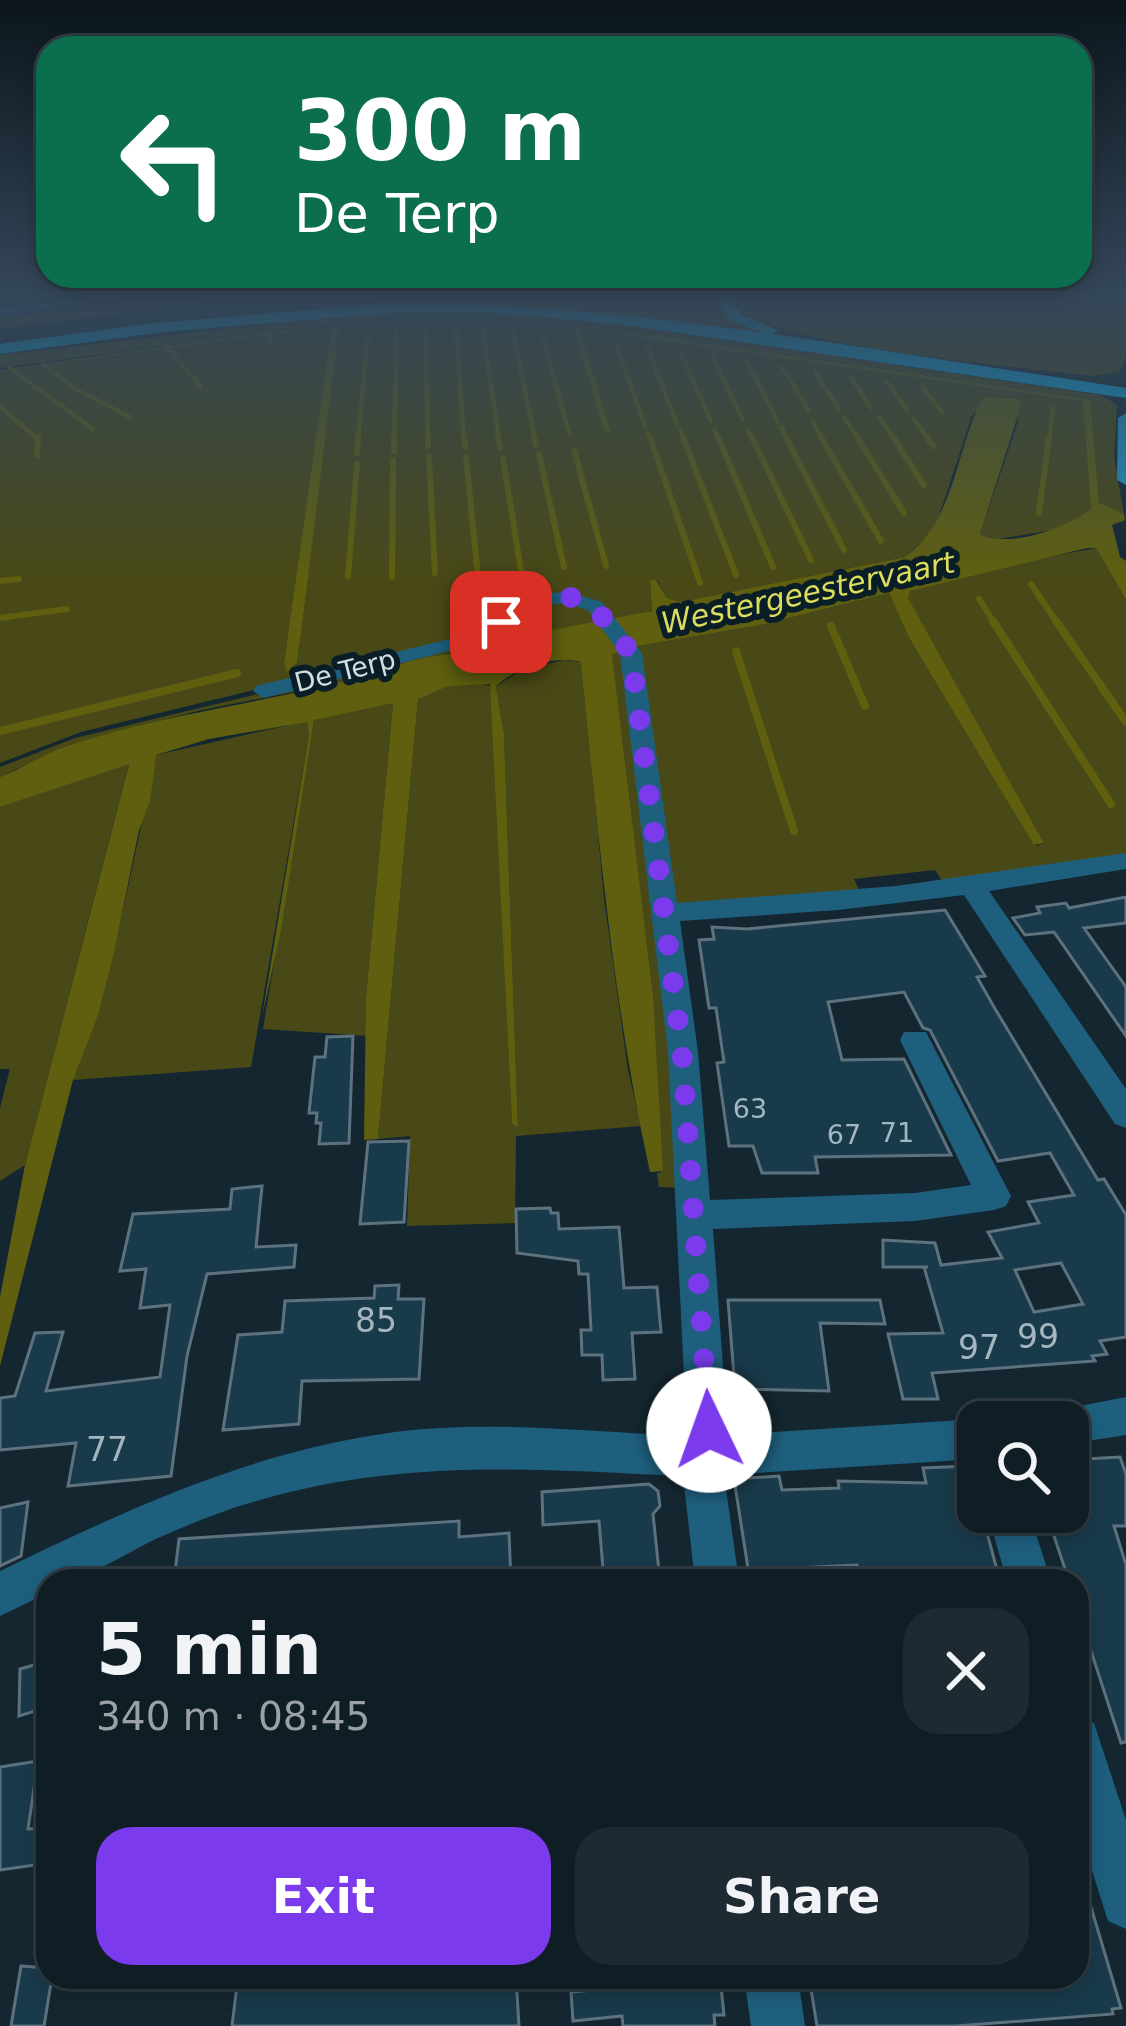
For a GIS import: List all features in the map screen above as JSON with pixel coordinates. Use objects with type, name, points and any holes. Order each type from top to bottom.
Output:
[{"type":"main road","points":[[1126,418],[1126,480]]},
{"type":"street","name":"De Terp","points":[[264,691],[461,642],[543,600],[584,600],[600,611],[631,653],[682,1052],[709,1430],[700,1457],[715,1569]]},
{"type":"street","points":[[664,914],[755,911],[972,886],[1126,861]]},
{"type":"street","points":[[972,886],[1116,1082],[1126,1115]]},
{"type":"street","points":[[696,1215],[915,1207],[994,1196],[915,1040]]},
{"type":"street","points":[[1089,1422],[1126,1416]]},
{"type":"street","points":[[51,1569],[148,1521],[253,1481],[394,1452],[478,1446],[700,1457],[957,1440]]},
{"type":"street","points":[[1014,1533],[1025,1569]]},
{"type":"street","points":[[0,1594],[36,1576]]},
{"type":"street","points":[[1089,1780],[1126,1904]]},
{"type":"street","points":[[773,1989],[778,2026]]},
{"type":"shaded area","points":[[0,391],[324,391],[284,662],[297,662],[330,391],[1071,391],[1101,395],[1117,405],[1114,458],[1124,514],[1103,509],[1053,530],[997,539],[980,534],[1018,422],[1017,398],[998,397],[972,415],[939,516],[929,535],[905,557],[680,602],[667,598],[657,580],[650,580],[652,611],[614,620],[563,595],[448,643],[81,732],[0,763]]},
{"type":"shaded area","points":[[1096,548],[1126,600],[1126,854],[943,882],[935,870],[854,879],[861,894],[684,907],[668,899],[632,647],[761,625],[889,593],[909,638],[1036,846],[1044,843],[908,599],[909,591],[1006,565]]},
{"type":"shaded area","points":[[579,601],[604,621],[504,639],[485,649],[448,653],[333,684],[197,711],[64,747],[0,777],[0,767],[75,738],[457,646],[529,607]]},
{"type":"shaded area","points":[[621,652],[686,1188],[659,1187],[657,1173],[663,1171],[610,665],[612,655]]},
{"type":"shaded area","points":[[564,660],[582,662],[604,899],[628,1070],[641,1126],[516,1136],[515,1223],[407,1226],[410,1136],[378,1139],[418,699],[453,685],[491,686],[512,1124],[518,1127],[504,734],[496,686],[522,670]]},
{"type":"shaded area","points":[[388,700],[393,703],[366,997],[368,1036],[263,1029],[314,720]]},
{"type":"shaded area","points":[[307,721],[309,734],[251,1067],[73,1080],[111,959],[156,755]]},
{"type":"shaded area","points":[[129,763],[25,1165],[0,1181],[0,1108],[10,1069],[0,1069],[0,807]]},
{"type":"water","points":[[323,391],[331,391],[297,662],[287,672],[284,662]]},
{"type":"water","points":[[592,391],[598,391],[611,433],[605,433]]},
{"type":"water","name":"Westergeestervaart","points":[[1010,391],[1090,400],[1099,503],[1124,514],[1125,520],[1112,525],[1120,557],[1126,561],[1126,600],[1096,548],[910,591],[908,598],[1044,843],[1034,845],[909,638],[889,593],[612,655],[653,996],[663,1171],[650,1172],[616,982],[581,662],[536,665],[496,686],[504,734],[518,1127],[512,1124],[490,684],[448,686],[418,699],[378,1139],[364,1140],[366,997],[393,703],[314,720],[281,930],[262,1017],[309,734],[307,722],[209,739],[156,755],[150,801],[139,830],[98,1015],[73,1080],[0,1366],[0,1297],[25,1165],[129,764],[0,807],[0,777],[58,749],[108,733],[316,688],[504,639],[652,611],[650,580],[656,580],[667,598],[680,602],[905,557],[922,542],[945,504],[983,397],[1017,398],[1021,405],[980,534],[1006,539],[1037,534],[1091,509],[1083,401]]},
{"type":"building","points":[[1126,897],[1126,923],[1084,928],[1126,987],[1126,1036],[1054,932],[1025,935],[1013,918],[1040,913],[1037,907],[1066,903],[1069,908]]},
{"type":"building","points":[[945,910],[985,976],[977,977],[994,1007],[1098,1180],[1104,1179],[1126,1215],[1126,1337],[1100,1341],[1107,1354],[1092,1356],[1095,1361],[932,1373],[938,1399],[903,1399],[888,1334],[943,1333],[924,1267],[883,1267],[883,1240],[935,1243],[941,1265],[1002,1258],[988,1232],[1039,1223],[1028,1202],[1074,1195],[1050,1153],[998,1161],[930,1030],[923,1028],[904,992],[828,1002],[842,1060],[904,1059],[951,1155],[815,1157],[818,1173],[762,1173],[753,1146],[729,1146],[717,1063],[724,1062],[716,1008],[709,1008],[699,940],[714,939],[712,927],[747,929]],"holes":[[[1061,1263],[1083,1304],[1034,1312],[1015,1270]]]},
{"type":"building","points":[[353,1036],[349,1143],[319,1144],[321,1123],[316,1123],[317,1113],[309,1113],[315,1057],[325,1057],[327,1037]]},
{"type":"building","points":[[409,1141],[404,1222],[360,1224],[368,1142]]},
{"type":"building","points":[[262,1186],[256,1247],[296,1245],[294,1267],[207,1274],[187,1356],[171,1476],[68,1486],[76,1443],[0,1450],[0,1398],[15,1396],[35,1333],[63,1332],[46,1391],[160,1377],[170,1305],[140,1308],[146,1269],[120,1271],[133,1214],[230,1209],[232,1189]]},
{"type":"building","points":[[550,1208],[551,1213],[558,1213],[559,1229],[619,1227],[624,1288],[657,1287],[661,1332],[632,1333],[635,1379],[603,1380],[602,1355],[582,1355],[581,1330],[591,1330],[588,1274],[579,1274],[578,1261],[517,1253],[516,1209]]},
{"type":"building","points":[[399,1285],[398,1299],[424,1299],[419,1379],[302,1381],[299,1424],[223,1430],[238,1335],[282,1332],[285,1301],[374,1298],[375,1286]]},
{"type":"building","points":[[728,1300],[880,1300],[885,1324],[820,1323],[829,1391],[735,1389]]},
{"type":"building","points":[[1120,1457],[1126,1474],[1126,1526],[1114,1526],[1126,1565],[1126,1742],[1121,1743],[1089,1645],[1089,1569],[1065,1569],[1053,1533],[1089,1533],[1089,1459]]},
{"type":"building","points":[[957,1467],[957,1533],[987,1533],[997,1569],[858,1569],[857,1565],[748,1569],[734,1479],[779,1476],[782,1490],[839,1488],[838,1481],[926,1483],[923,1468]]},
{"type":"building","points":[[649,1484],[658,1491],[660,1506],[653,1514],[659,1569],[603,1569],[599,1521],[543,1525],[542,1492]]},
{"type":"building","points":[[28,1502],[21,1556],[0,1566],[0,1508]]},
{"type":"building","points":[[459,1521],[459,1537],[509,1533],[510,1569],[175,1569],[179,1539]]},
{"type":"building","points":[[36,1664],[36,1711],[19,1716],[20,1669]]},
{"type":"building","points":[[36,1761],[28,1829],[36,1829],[36,1865],[0,1870],[0,1767]]},
{"type":"building","points":[[1089,1900],[1121,2008],[1112,2009],[1113,2014],[956,2026],[817,2026],[811,1989],[1089,1989]]},
{"type":"building","points":[[21,1966],[36,1967],[36,1989],[50,1989],[44,2026],[11,2026]]},
{"type":"building","points":[[237,1989],[517,1989],[519,2026],[232,2026]]},
{"type":"building","points":[[721,1989],[724,2015],[714,2015],[715,2026],[623,2026],[622,2016],[573,2021],[571,1992]]},
{"type":"waterway","points":[[41,391],[93,429]]},
{"type":"waterway","points":[[78,391],[130,417]]},
{"type":"waterway","points":[[358,440],[363,391]]},
{"type":"waterway","points":[[394,440],[395,391]]},
{"type":"waterway","points":[[427,391],[428,440]]},
{"type":"waterway","points":[[460,391],[464,440]]},
{"type":"waterway","points":[[492,391],[499,440]]},
{"type":"waterway","points":[[525,391],[535,440]]},
{"type":"waterway","points":[[557,391],[569,433]]},
{"type":"waterway","points":[[632,391],[645,426]]},
{"type":"waterway","points":[[664,391],[677,424]]},
{"type":"waterway","points":[[698,391],[711,421]]},
{"type":"waterway","points":[[729,391],[743,420]]},
{"type":"waterway","points":[[762,391],[778,422]]},
{"type":"waterway","points":[[796,391],[809,411]]},
{"type":"waterway","points":[[827,391],[839,410]]},
{"type":"waterway","points":[[860,391],[871,408]]},
{"type":"waterway","points":[[893,391],[907,410]]},
{"type":"waterway","points":[[926,391],[942,412]]},
{"type":"waterway","points":[[0,406],[38,440]]},
{"type":"waterway","points":[[1049,440],[1053,408]]},
{"type":"waterway","points":[[844,417],[859,440]]},
{"type":"waterway","points":[[879,417],[894,439]]},
{"type":"waterway","points":[[913,418],[929,440]]},
{"type":"waterway","points":[[812,421],[823,440]]},
{"type":"waterway","points":[[781,427],[788,440]]},
{"type":"waterway","points":[[714,429],[719,440]]},
{"type":"waterway","points":[[680,430],[684,440]]},
{"type":"waterway","points":[[748,430],[753,440]]},
{"type":"waterway","points":[[648,433],[651,440]]},
{"type":"waterway","points":[[357,453],[358,437]]},
{"type":"waterway","points":[[464,437],[465,447]]},
{"type":"waterway","points":[[498,437],[500,448]]},
{"type":"waterway","points":[[534,437],[536,445]]},
{"type":"waterway","name":"Westergeestervaart","points":[[650,437],[700,583]]},
{"type":"waterway","name":"Westergeestervaart","points":[[683,437],[736,575]]},
{"type":"waterway","name":"Westergeestervaart","points":[[718,437],[773,567]]},
{"type":"waterway","name":"Westergeestervaart","points":[[752,437],[811,560]]},
{"type":"waterway","points":[[786,437],[844,550]]},
{"type":"waterway","points":[[821,437],[881,541]]},
{"type":"waterway","points":[[857,437],[904,513]]},
{"type":"waterway","points":[[1039,513],[1049,437]]},
{"type":"waterway","points":[[894,439],[924,485]]},
{"type":"waterway","points":[[37,455],[38,440]]},
{"type":"waterway","points":[[394,440],[394,451]]},
{"type":"waterway","points":[[428,440],[428,445]]},
{"type":"waterway","points":[[929,440],[933,446]]},
{"type":"waterway","points":[[574,450],[606,566]]},
{"type":"waterway","points":[[539,454],[564,567]]},
{"type":"waterway","points":[[429,457],[435,573]]},
{"type":"waterway","points":[[466,457],[478,577]]},
{"type":"waterway","points":[[503,458],[521,571]]},
{"type":"waterway","points":[[392,577],[393,460]]},
{"type":"waterway","points":[[348,576],[357,464]]},
{"type":"waterway","points":[[0,581],[19,579]]},
{"type":"waterway","points":[[1031,584],[1058,624]]},
{"type":"waterway","points":[[979,599],[995,624]]},
{"type":"waterway","points":[[0,618],[67,609]]},
{"type":"waterway","points":[[993,621],[1111,804]]},
{"type":"waterway","points":[[1056,621],[1126,722]]},
{"type":"waterway","points":[[831,626],[865,706]]},
{"type":"waterway","points":[[736,651],[794,831]]},
{"type":"waterway","points":[[0,731],[237,673]]},
{"type":"route","points":[[501,622],[531,603],[566,597],[584,600],[596,606],[631,653],[682,1052],[709,1430]]}]
